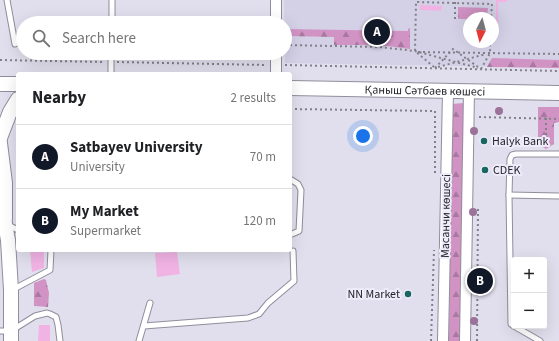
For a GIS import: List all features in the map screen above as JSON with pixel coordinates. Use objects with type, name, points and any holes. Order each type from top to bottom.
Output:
[{"type":"main road","points":[[0,84],[16,84]]},
{"type":"main road","name":"Қаныш Сәтбаев көшесі","points":[[292,88],[559,93]]},
{"type":"main road","points":[[0,138],[10,112],[16,102]]},
{"type":"main road","points":[[0,143],[6,183],[5,224]]},
{"type":"main road","points":[[0,209],[8,240],[11,290],[7,335]]},
{"type":"street","points":[[276,0],[276,16]]},
{"type":"street","name":"Масанчи көшесі","points":[[443,341],[448,91]]},
{"type":"street","name":"Масанчи көшесі","points":[[465,341],[469,91]]},
{"type":"lane","points":[[7,0],[15,44]]},
{"type":"lane","points":[[112,0],[112,16]]},
{"type":"lane","points":[[111,62],[111,72]]},
{"type":"lane","points":[[511,324],[510,159],[512,155],[516,154],[559,154]]},
{"type":"lane","points":[[292,180],[298,184],[301,190],[299,231],[292,234]]},
{"type":"lane","points":[[510,195],[559,196]]},
{"type":"lane","points":[[5,224],[16,229]]},
{"type":"lane","points":[[144,326],[248,318],[259,314],[294,281],[293,251]]},
{"type":"lane","points":[[11,290],[50,270],[51,252]]},
{"type":"lane","points":[[139,341],[150,303]]},
{"type":"lane","points":[[7,335],[35,316],[47,313],[56,317],[60,341]]},
{"type":"lane","points":[[519,329],[540,341]]},
{"type":"path","points":[[490,0],[490,4],[492,4],[491,12]]},
{"type":"path","points":[[415,52],[416,1],[490,4]]},
{"type":"path","points":[[454,19],[455,2]]},
{"type":"path","points":[[292,45],[379,47],[415,52],[481,69]]},
{"type":"path","points":[[481,69],[490,52],[490,48]]},
{"type":"path","points":[[415,52],[450,52],[452,49],[481,69]]},
{"type":"path","points":[[415,52],[435,68]]},
{"type":"path","points":[[435,68],[450,52]]},
{"type":"path","points":[[456,52],[559,54]]},
{"type":"path","points":[[435,68],[490,52]]},
{"type":"path","points":[[0,60],[111,62],[276,70],[435,68],[559,71]]},
{"type":"path","points":[[292,109],[435,111],[435,177]]},
{"type":"path","points":[[480,111],[479,117],[559,119]]},
{"type":"path","points":[[546,118],[546,154]]},
{"type":"path","points":[[477,341],[478,205]]},
{"type":"path","points":[[431,341],[434,246]]},
{"type":"shaded area","points":[[284,0],[559,0],[559,68],[285,63],[285,60],[292,60],[292,16],[284,16]]},
{"type":"shaded area","points":[[496,0],[507,0],[507,2],[498,2],[498,12],[496,12]]},
{"type":"shaded area","points":[[420,5],[442,6],[441,11],[420,10]]},
{"type":"shaded area","points":[[30,252],[44,252],[44,268],[32,272]]},
{"type":"shaded area","points":[[177,252],[180,274],[157,277],[155,253]]},
{"type":"shaded area","points":[[39,325],[50,325],[50,341],[38,341]]},
{"type":"green space","points":[[458,7],[488,8],[488,12],[463,12],[463,19],[458,19]]},
{"type":"green space","points":[[410,28],[410,49],[379,45],[334,45],[334,37],[292,36],[292,29],[408,31]]},
{"type":"green space","points":[[492,58],[559,60],[559,68],[487,67]]},
{"type":"green space","points":[[464,103],[462,341],[449,341],[451,104]]},
{"type":"green space","points":[[538,107],[559,107],[559,122],[554,123],[554,144],[546,149],[538,144]]},
{"type":"green space","points":[[44,279],[46,280],[49,293],[48,307],[34,306],[34,283]]},
{"type":"place","name":"Satbayev University","points":[[377,32]]},
{"type":"place","name":"Halyk Bank","points":[[484,141]]},
{"type":"place","name":"CDEK","points":[[485,170]]},
{"type":"place","name":"My Market","points":[[480,281]]},
{"type":"place","name":"NN Market","points":[[408,294]]}]
